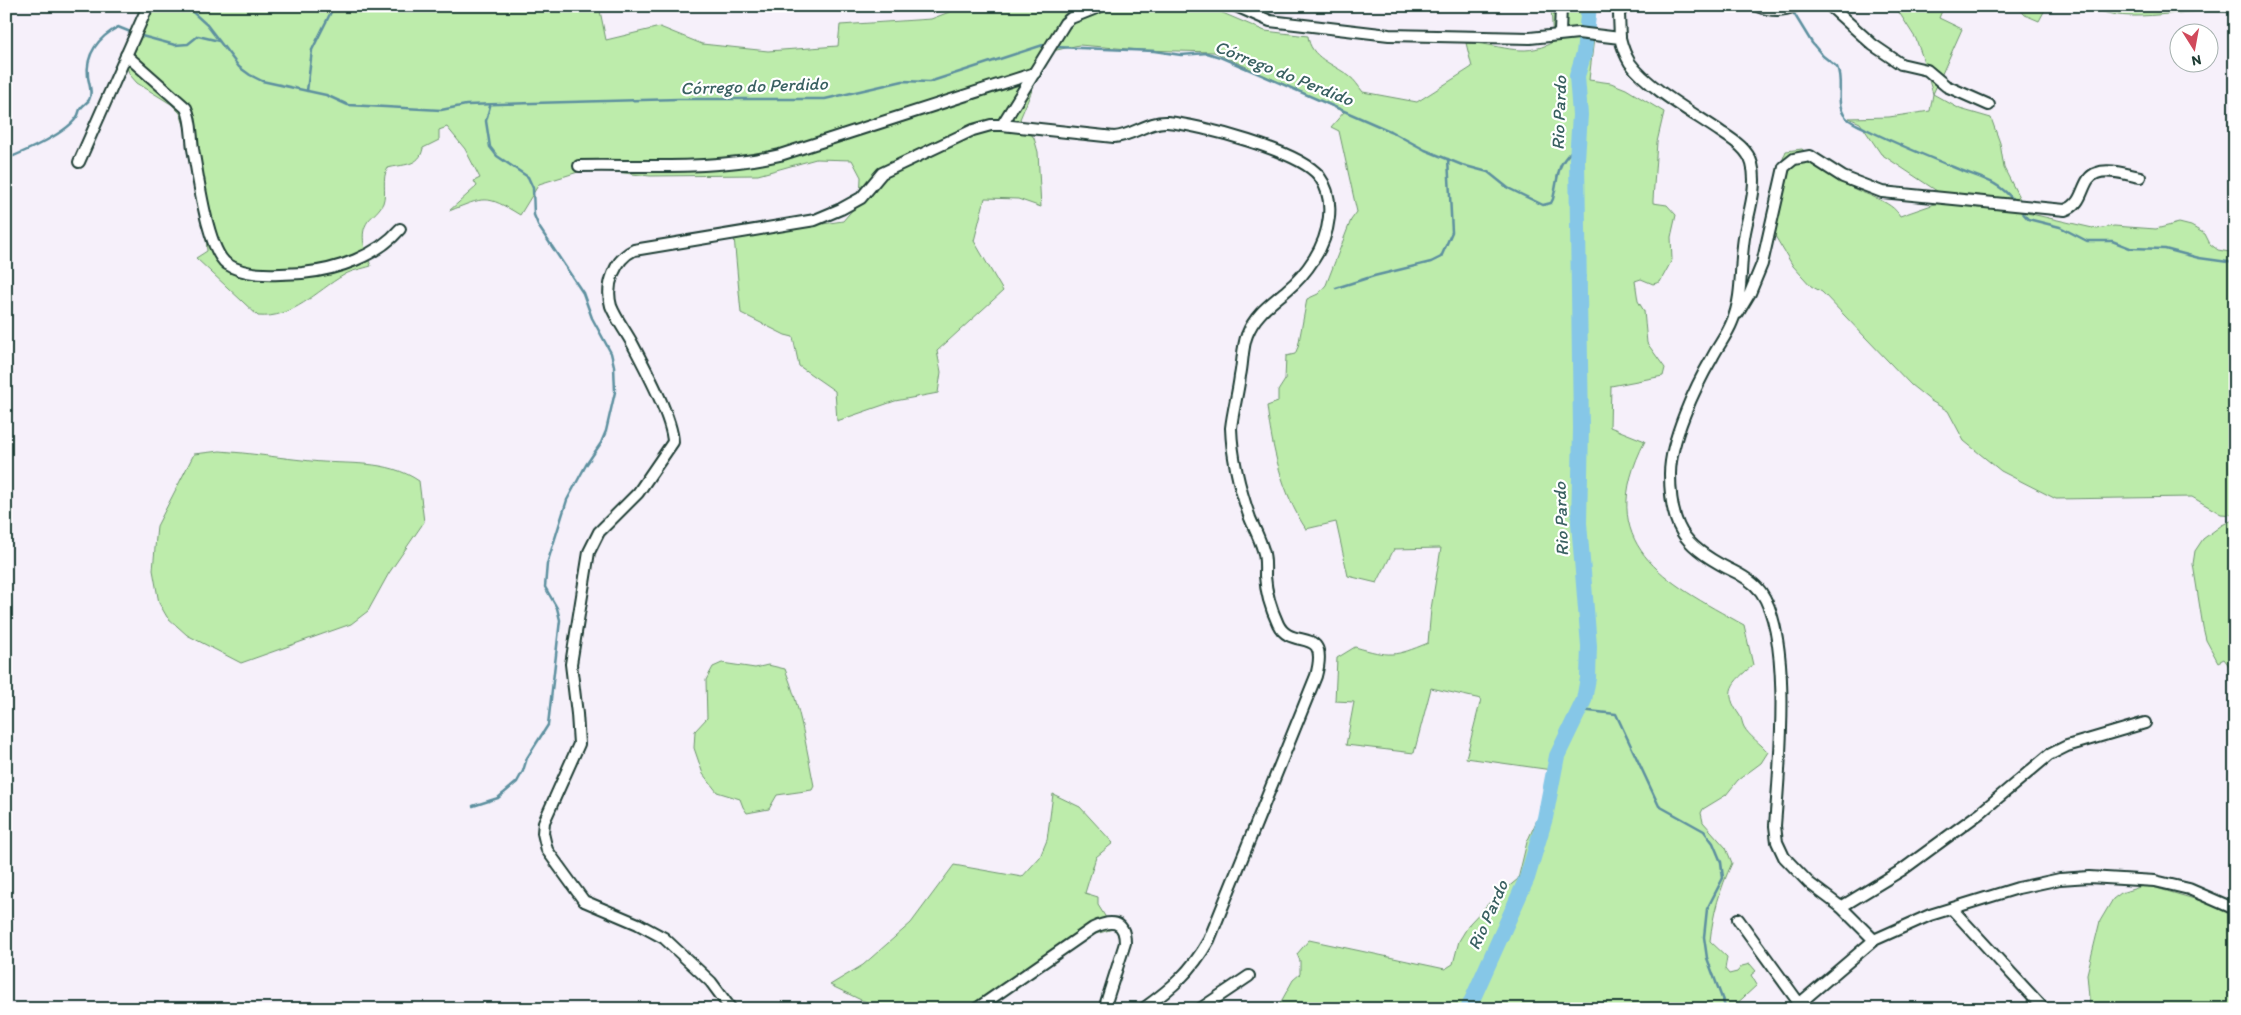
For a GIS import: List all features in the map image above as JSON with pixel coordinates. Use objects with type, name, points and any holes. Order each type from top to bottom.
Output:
[{"type":"street","points":[[79,162],[148,6]]},
{"type":"street","points":[[1002,125],[1064,23],[1071,18],[1101,6]]},
{"type":"street","points":[[1236,6],[1270,21],[1390,36],[1520,38],[1578,33],[1620,38]]},
{"type":"street","points":[[1560,34],[1561,6]]},
{"type":"street","points":[[1623,6],[1619,14],[1620,38],[1624,52],[1631,64],[1644,78],[1734,141],[1750,157],[1753,166],[1754,182],[1743,243],[1736,309],[1732,322]]},
{"type":"street","points":[[1756,6],[1780,11],[1795,6]]},
{"type":"street","points":[[1830,6],[1873,45],[1901,64],[1927,70],[1946,86],[1989,105]]},
{"type":"street","points":[[126,55],[186,108],[189,115],[193,146],[214,248],[218,256],[226,263],[235,268],[272,275],[331,268],[371,254],[389,242],[400,229]]},
{"type":"street","points":[[579,166],[722,164],[755,161],[780,155],[1035,73]]},
{"type":"street","points":[[731,1009],[710,982],[664,938],[638,924],[584,901],[544,842],[544,822],[579,744],[570,664],[589,552],[599,532],[638,493],[673,442],[669,421],[611,305],[612,277],[619,261],[626,254],[634,250],[815,220],[861,198],[882,173],[973,130],[991,125],[1123,137],[1152,123],[1169,122],[1261,144],[1308,166],[1319,177],[1329,203],[1326,235],[1314,258],[1288,289],[1257,316],[1246,335],[1231,428],[1231,442],[1245,502],[1263,550],[1269,600],[1274,616],[1280,629],[1288,634],[1312,642],[1318,648],[1320,662],[1316,676],[1208,940],[1188,972],[1172,988],[1143,1009]]},
{"type":"street","points":[[1874,940],[1841,907],[1809,883],[1784,857],[1777,842],[1774,826],[1781,732],[1778,638],[1772,614],[1760,590],[1746,579],[1706,557],[1691,546],[1680,530],[1671,497],[1670,470],[1674,444],[1697,386],[1750,293],[1759,272],[1784,167],[1794,159],[1810,156],[1843,177],[1882,192],[2065,210],[2075,205],[2090,177],[2096,173],[2108,172],[2140,177]]},
{"type":"street","points":[[1841,907],[1902,870],[1980,813],[2050,755],[2067,746],[2145,723]]},
{"type":"street","points":[[1738,919],[1796,1006],[1874,940],[1905,925],[2018,888],[2060,879],[2089,877],[2156,880],[2189,889],[2235,909]]},
{"type":"street","points":[[1952,909],[2044,1009]]},
{"type":"street","points":[[976,1009],[1093,928],[1103,923],[1112,922],[1121,926],[1125,932],[1125,943],[1104,1009]]},
{"type":"street","points":[[1200,1009],[1249,976]]},
{"type":"green space","points":[[151,6],[599,6],[606,40],[660,27],[702,44],[768,51],[838,46],[840,25],[931,19],[965,6],[1194,6],[1211,8],[1265,31],[1308,36],[1313,50],[1324,60],[1355,81],[1363,92],[1417,102],[1472,67],[1466,43],[1478,43],[1520,50],[1541,47],[1553,42],[1551,6],[1583,6],[1579,35],[1594,38],[1589,80],[1611,83],[1626,89],[1664,112],[1657,142],[1653,203],[1667,205],[1676,215],[1671,237],[1672,260],[1660,282],[1653,284],[1641,279],[1635,281],[1638,301],[1644,311],[1647,343],[1665,368],[1663,376],[1611,386],[1610,427],[1645,441],[1631,477],[1627,507],[1632,533],[1645,556],[1664,575],[1687,592],[1744,625],[1753,665],[1735,682],[1732,688],[1731,700],[1741,717],[1743,726],[1768,752],[1761,763],[1738,780],[1726,795],[1703,809],[1701,813],[1703,822],[1726,848],[1732,863],[1718,901],[1710,941],[1727,957],[1725,969],[1729,974],[1737,972],[1742,966],[1750,964],[1756,971],[1751,975],[1757,985],[1731,1009],[1277,1009],[1293,980],[1300,974],[1300,961],[1297,954],[1309,940],[1445,969],[1453,964],[1459,941],[1470,923],[1489,903],[1518,879],[1527,842],[1559,771],[1466,758],[1481,699],[1431,688],[1414,753],[1346,745],[1354,702],[1335,701],[1337,658],[1355,647],[1376,653],[1392,654],[1407,651],[1428,643],[1431,609],[1441,548],[1394,549],[1377,583],[1348,576],[1336,522],[1306,529],[1290,500],[1275,454],[1267,406],[1278,402],[1278,391],[1285,380],[1286,356],[1295,354],[1298,347],[1307,299],[1318,294],[1326,285],[1351,220],[1357,212],[1339,131],[1331,127],[1344,112],[1214,52],[1141,50],[1079,45],[1048,52],[1020,119],[1034,138],[1038,152],[1041,207],[1018,199],[985,198],[974,241],[1003,291],[937,351],[941,372],[938,393],[895,401],[837,421],[835,391],[799,366],[793,337],[785,335],[741,313],[734,237],[843,221],[860,201],[861,177],[852,160],[816,159],[758,175],[650,176],[588,169],[539,184],[520,215],[500,204],[485,200],[470,203],[449,211],[477,186],[474,181],[480,178],[465,149],[447,127],[439,130],[439,140],[423,148],[418,159],[414,162],[388,168],[385,176],[383,203],[365,226],[363,238],[371,266],[347,273],[293,309],[271,316],[258,316],[196,258],[207,251],[206,238],[186,131],[180,113],[171,104],[137,83],[130,75],[125,63]]},
{"type":"green space","points":[[1895,6],[1944,6],[1939,18],[1962,29],[1933,94],[1916,39]]},
{"type":"green space","points":[[2017,6],[2047,6],[2039,21],[2025,15]]},
{"type":"green space","points":[[2087,6],[2235,6],[2235,13],[2198,11],[2123,16],[2105,13]]},
{"type":"green space","points":[[1933,94],[1960,109],[1991,118],[2000,143],[2004,168],[2027,213],[2097,229],[2114,226],[2156,229],[2179,223],[2191,226],[2205,234],[2210,244],[2218,250],[2235,253],[2235,515],[2221,514],[2192,497],[2056,499],[2001,471],[1964,441],[1948,411],[1931,401],[1911,385],[1822,292],[1811,286],[1793,266],[1772,231],[1779,169],[1786,151],[1802,149],[1843,182],[1884,202],[1896,210],[1900,216],[1949,199],[1881,154],[1860,123],[1849,118],[1889,117],[1930,111]]},
{"type":"green space","points":[[220,451],[311,461],[381,466],[407,474],[419,481],[424,522],[389,573],[368,611],[351,624],[241,663],[187,635],[167,617],[159,603],[153,570],[157,526],[194,454]]},
{"type":"green space","points":[[2235,519],[2235,669],[2230,667],[2224,659],[2218,662],[2206,640],[2193,564],[2195,551],[2203,539],[2222,525]]},
{"type":"green space","points":[[722,663],[755,668],[768,665],[785,669],[795,697],[802,726],[814,786],[812,790],[777,795],[769,809],[747,813],[740,799],[717,792],[703,774],[694,748],[695,731],[707,718],[706,680],[713,667]]},
{"type":"green space","points":[[1053,794],[1080,807],[1113,843],[1096,857],[1085,893],[1098,897],[1098,905],[1113,929],[1089,936],[978,1009],[891,1009],[861,1000],[830,985],[863,965],[911,923],[954,865],[1022,877],[1040,857],[1047,840]]},
{"type":"green space","points":[[2146,885],[2222,907],[2235,915],[2235,1009],[2090,1009],[2087,974],[2100,921],[2113,899],[2121,893]]},
{"type":"waterway","name":"Córrego do Perdido","points":[[186,6],[207,25],[239,67],[262,81],[326,95],[348,105],[441,110],[466,105],[533,103],[679,99],[825,99],[903,81],[929,82],[1043,45],[1047,46]]},
{"type":"waterway","points":[[307,91],[312,50],[334,6]]},
{"type":"waterway","name":"Rio Pardo","points":[[1468,1009],[1527,878],[1545,818],[1557,756],[1584,700],[1588,678],[1589,646],[1579,523],[1581,428],[1577,159],[1580,115],[1577,76],[1584,53],[1589,6]]},
{"type":"waterway","points":[[1793,12],[1812,43],[1823,56],[1837,67],[1840,79],[1841,110],[1848,120],[1898,144],[1987,180],[2001,188],[2015,202]]},
{"type":"waterway","points":[[6,159],[46,141],[66,128],[78,115],[80,109],[90,97],[89,61],[99,41],[118,27],[133,33]]},
{"type":"waterway","points":[[138,35],[175,45],[188,44],[198,36],[219,41]]},
{"type":"waterway","name":"Córrego do Perdido","points":[[1055,47],[1154,51],[1181,55],[1207,53],[1220,57],[1390,131],[1425,150],[1462,165],[1488,172],[1508,188],[1543,205],[1551,203],[1561,164],[1578,145]]},
{"type":"waterway","points":[[473,806],[498,798],[517,782],[527,758],[548,725],[560,620],[557,608],[545,587],[547,564],[567,500],[586,465],[601,443],[606,431],[615,392],[614,366],[611,353],[592,318],[583,293],[539,227],[534,215],[533,188],[528,177],[497,156],[490,147],[486,121],[490,106]]},
{"type":"waterway","points":[[1336,288],[1374,276],[1431,262],[1441,257],[1452,232],[1448,159]]},
{"type":"waterway","points":[[2019,209],[2028,219],[2060,227],[2087,241],[2112,241],[2130,248],[2165,249],[2199,258],[2235,263]]},
{"type":"waterway","points":[[1580,710],[1616,714],[1659,806],[1704,831],[1713,843],[1721,862],[1723,878],[1707,909],[1704,937],[1707,958],[1726,1009]]}]
